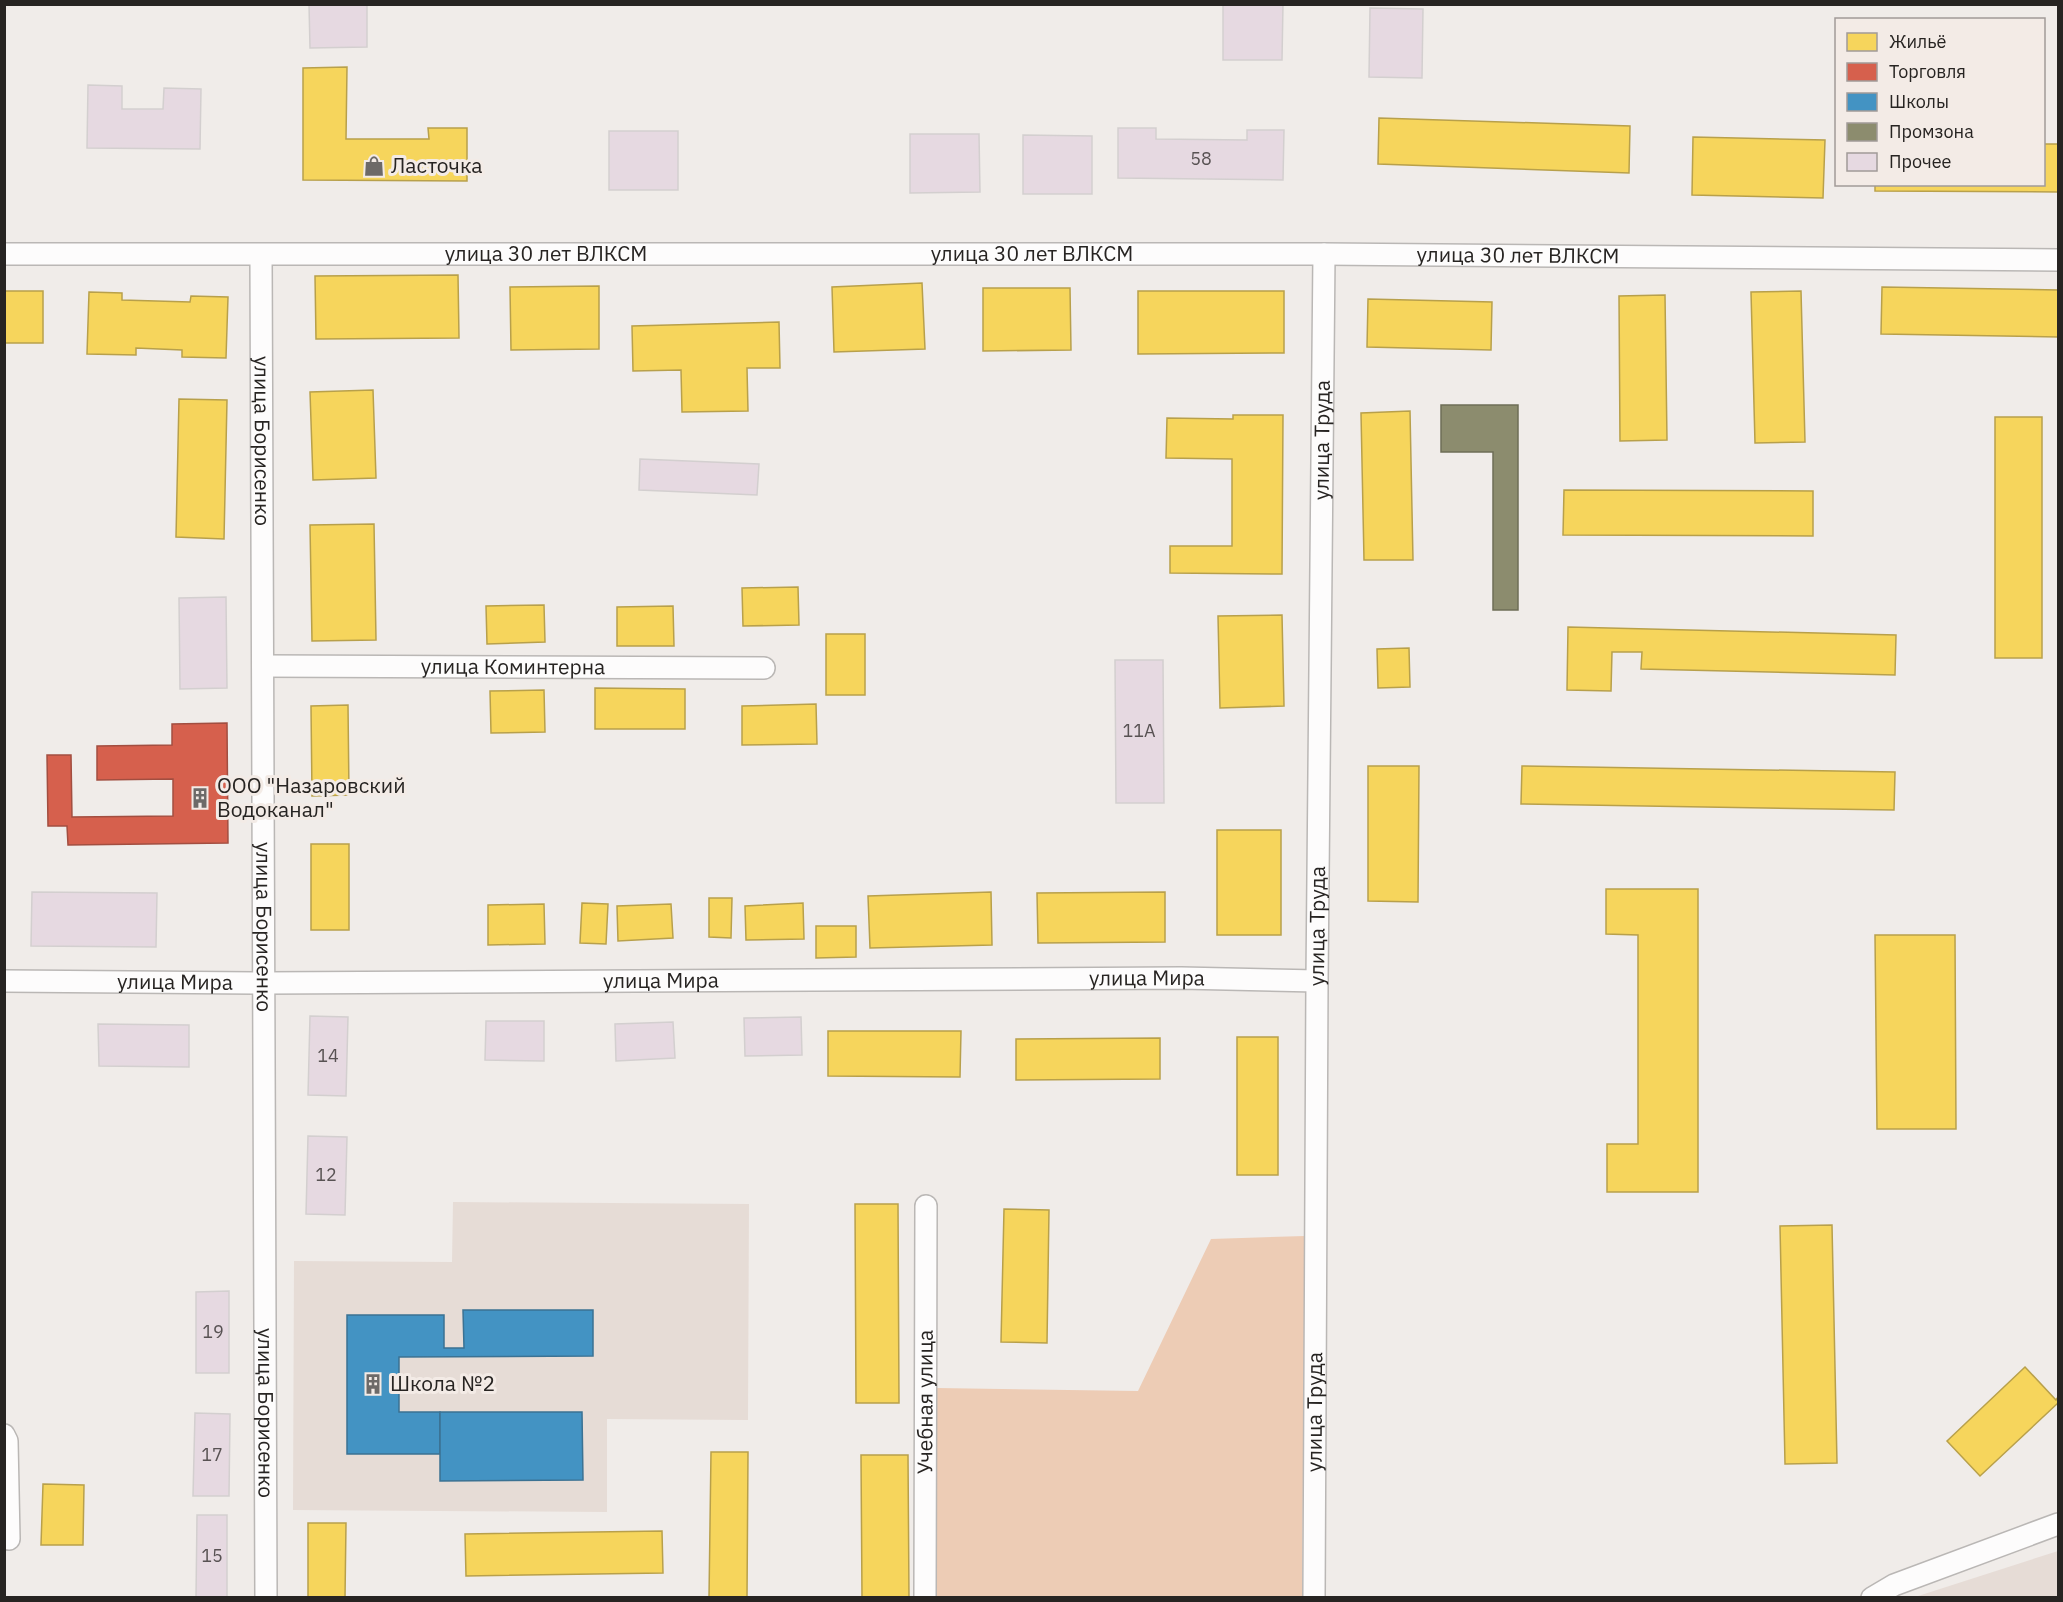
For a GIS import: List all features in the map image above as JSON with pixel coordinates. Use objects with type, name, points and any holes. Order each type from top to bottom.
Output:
[{"type":"street","name":"улица 30 лет ВЛКСМ","points":[[4,255],[1324,254],[2058,260]]},
{"type":"street","name":"улица Труда","points":[[1314,1598],[1324,254]]},
{"type":"street","name":"улица Борисенко","points":[[261,255],[266,1598]]},
{"type":"street","name":"улица Коминтерна","points":[[263,666],[764,668]]},
{"type":"street","name":"улица Мира","points":[[4,981],[264,983],[1158,978],[1317,981]]},
{"type":"street","name":"Учебная улица","points":[[925,1598],[926,1206]]},
{"type":"street","points":[[4,1435],[8,1441],[9,1539]]},
{"type":"street","points":[[1872,1598],[1894,1585],[2058,1524]]},
{"type":"shaded area","points":[[453,1202],[749,1204],[748,1420],[607,1419],[607,1512],[293,1510],[294,1261],[452,1262]]},
{"type":"shaded area","points":[[1305,1236],[1302,1597],[937,1597],[937,1388],[1138,1391],[1211,1239]]},
{"type":"shaded area","points":[[2058,1551],[2058,1597],[1915,1597]]},
{"type":"building: Жильё","points":[[347,67],[346,139],[429,139],[428,128],[467,128],[467,181],[303,180],[303,68]]},
{"type":"building: Жильё","points":[[1379,118],[1630,126],[1629,173],[1378,164]]},
{"type":"building: Жильё","points":[[1693,137],[1825,140],[1823,198],[1692,195]]},
{"type":"building: Жильё","points":[[2045,144],[2058,144],[2058,192],[1875,191],[1875,186],[2045,186]]},
{"type":"building: Жильё","points":[[458,275],[459,338],[316,339],[315,276]]},
{"type":"building: Жильё","points":[[922,283],[925,349],[834,352],[832,287]]},
{"type":"building: Жильё","points":[[599,286],[599,349],[511,350],[510,287]]},
{"type":"building: Жильё","points":[[1882,287],[2058,290],[2058,337],[1881,334]]},
{"type":"building: Жильё","points":[[983,288],[1070,288],[1071,350],[983,351]]},
{"type":"building: Жильё","points":[[4,291],[43,291],[43,343],[4,343]]},
{"type":"building: Жильё","points":[[1138,291],[1284,291],[1284,353],[1138,354]]},
{"type":"building: Жильё","points":[[1801,291],[1805,442],[1755,443],[1751,292]]},
{"type":"building: Жильё","points":[[89,292],[122,293],[122,300],[190,302],[191,296],[228,297],[226,358],[182,357],[182,350],[136,348],[136,355],[87,354]]},
{"type":"building: Жильё","points":[[1665,295],[1667,440],[1620,441],[1619,296]]},
{"type":"building: Жильё","points":[[1368,299],[1492,302],[1491,350],[1367,347]]},
{"type":"building: Жильё","points":[[779,322],[780,368],[747,368],[748,411],[682,412],[681,370],[633,371],[632,326]]},
{"type":"building: Жильё","points":[[373,390],[376,478],[313,480],[310,392]]},
{"type":"building: Жильё","points":[[179,399],[227,400],[224,539],[176,537]]},
{"type":"building: Жильё","points":[[1410,411],[1413,560],[1364,560],[1361,413]]},
{"type":"building: Жильё","points":[[1233,415],[1283,415],[1282,574],[1170,573],[1170,546],[1232,546],[1232,459],[1166,458],[1167,418],[1233,419]]},
{"type":"building: Жильё","points":[[1995,417],[2042,417],[2042,658],[1995,658]]},
{"type":"building: Жильё","points":[[1564,490],[1813,491],[1813,536],[1563,535]]},
{"type":"building: Жильё","points":[[374,524],[376,640],[312,641],[310,525]]},
{"type":"building: Жильё","points":[[798,587],[799,625],[743,626],[742,588]]},
{"type":"building: Жильё","points":[[544,605],[545,642],[487,644],[486,606]]},
{"type":"building: Жильё","points":[[673,606],[674,646],[617,646],[617,607]]},
{"type":"building: Жильё","points":[[1282,615],[1284,706],[1220,708],[1218,616]]},
{"type":"building: Жильё","points":[[1568,627],[1896,635],[1895,675],[1641,669],[1642,652],[1612,652],[1611,691],[1567,690]]},
{"type":"building: Жильё","points":[[826,634],[865,634],[865,695],[826,695]]},
{"type":"building: Жильё","points":[[1409,648],[1410,687],[1378,688],[1377,649]]},
{"type":"building: Жильё","points":[[595,688],[685,689],[685,729],[595,729]]},
{"type":"building: Жильё","points":[[544,690],[545,732],[491,733],[490,691]]},
{"type":"building: Жильё","points":[[816,704],[817,744],[742,745],[742,706]]},
{"type":"building: Жильё","points":[[348,705],[349,795],[312,796],[311,706]]},
{"type":"building: Жильё","points":[[1368,766],[1419,766],[1418,902],[1368,901]]},
{"type":"building: Жильё","points":[[1522,766],[1895,772],[1894,810],[1521,804]]},
{"type":"building: Жильё","points":[[1217,830],[1281,830],[1281,935],[1217,935]]},
{"type":"building: Жильё","points":[[311,844],[349,844],[349,930],[311,930]]},
{"type":"building: Жильё","points":[[1606,889],[1698,889],[1698,1192],[1607,1192],[1607,1144],[1638,1144],[1638,935],[1606,934]]},
{"type":"building: Жильё","points":[[991,892],[992,945],[870,948],[868,896]]},
{"type":"building: Жильё","points":[[1165,892],[1165,942],[1038,943],[1037,893]]},
{"type":"building: Жильё","points":[[709,898],[732,898],[731,938],[709,937]]},
{"type":"building: Жильё","points":[[582,903],[608,904],[606,944],[580,943]]},
{"type":"building: Жильё","points":[[803,903],[804,939],[746,940],[745,906]]},
{"type":"building: Жильё","points":[[544,904],[545,944],[488,945],[488,905]]},
{"type":"building: Жильё","points":[[671,904],[673,938],[618,941],[617,906]]},
{"type":"building: Жильё","points":[[816,926],[856,926],[856,957],[816,958]]},
{"type":"building: Жильё","points":[[1875,935],[1955,935],[1956,1129],[1877,1129]]},
{"type":"building: Жильё","points":[[828,1031],[961,1031],[960,1077],[828,1076]]},
{"type":"building: Жильё","points":[[1237,1037],[1278,1037],[1278,1175],[1237,1175]]},
{"type":"building: Жильё","points":[[1160,1038],[1160,1079],[1016,1080],[1016,1039]]},
{"type":"building: Жильё","points":[[855,1204],[898,1204],[899,1403],[856,1403]]},
{"type":"building: Жильё","points":[[1004,1209],[1049,1210],[1047,1343],[1001,1342]]},
{"type":"building: Жильё","points":[[1832,1225],[1837,1463],[1785,1464],[1780,1226]]},
{"type":"building: Жильё","points":[[2025,1367],[2056,1400],[2058,1397],[2058,1403],[1980,1476],[1947,1441]]},
{"type":"building: Жильё","points":[[711,1452],[748,1452],[747,1598],[709,1598]]},
{"type":"building: Жильё","points":[[861,1455],[908,1455],[909,1598],[862,1598]]},
{"type":"building: Жильё","points":[[43,1484],[84,1485],[83,1545],[41,1545]]},
{"type":"building: Жильё","points":[[308,1523],[346,1523],[345,1598],[308,1598]]},
{"type":"building: Жильё","points":[[662,1531],[663,1573],[466,1576],[465,1534]]},
{"type":"building: Торговля","name":"ООО \"Назаровский Водоканал\"","points":[[227,723],[228,843],[68,845],[67,826],[48,826],[47,755],[71,755],[72,817],[173,816],[173,779],[97,780],[97,746],[172,745],[172,724]]},
{"type":"building: Школы","name":"Школа №2","points":[[463,1310],[593,1310],[593,1356],[399,1357],[399,1412],[440,1412],[440,1454],[347,1454],[347,1315],[444,1315],[444,1348],[464,1348]]},
{"type":"building: Школы","points":[[440,1412],[582,1412],[583,1480],[440,1481]]},
{"type":"building: Промзона","points":[[1441,405],[1518,405],[1518,610],[1493,610],[1493,452],[1441,452]]},
{"type":"building: Прочее","points":[[309,4],[367,4],[367,47],[310,48]]},
{"type":"building: Прочее","points":[[1223,4],[1283,4],[1282,60],[1223,60]]},
{"type":"building: Прочее","points":[[1370,8],[1423,9],[1422,78],[1369,77]]},
{"type":"building: Прочее","points":[[88,85],[122,86],[122,109],[163,109],[164,88],[201,89],[200,149],[87,148]]},
{"type":"building: Прочее","points":[[1118,128],[1156,128],[1156,139],[1247,140],[1247,130],[1284,130],[1283,180],[1118,178]]},
{"type":"building: Прочее","points":[[609,131],[678,131],[678,190],[609,190]]},
{"type":"building: Прочее","points":[[910,134],[979,134],[980,192],[910,193]]},
{"type":"building: Прочее","points":[[1023,135],[1092,136],[1092,194],[1023,194]]},
{"type":"building: Прочее","points":[[640,459],[759,464],[757,495],[639,490]]},
{"type":"building: Прочее","points":[[226,597],[227,688],[180,689],[179,598]]},
{"type":"building: Прочее","points":[[1115,660],[1163,660],[1164,803],[1116,803]]},
{"type":"building: Прочее","points":[[32,892],[157,893],[156,947],[31,946]]},
{"type":"building: Прочее","points":[[310,1016],[348,1017],[346,1096],[308,1095]]},
{"type":"building: Прочее","points":[[801,1017],[802,1055],[745,1056],[744,1018]]},
{"type":"building: Прочее","points":[[486,1021],[544,1021],[544,1061],[485,1060]]},
{"type":"building: Прочее","points":[[673,1022],[675,1058],[616,1061],[615,1024]]},
{"type":"building: Прочее","points":[[98,1024],[189,1025],[189,1067],[99,1066]]},
{"type":"building: Прочее","points":[[308,1136],[347,1137],[345,1215],[306,1214]]},
{"type":"building: Прочее","points":[[229,1291],[229,1373],[196,1373],[196,1292]]},
{"type":"building: Прочее","points":[[195,1413],[230,1414],[229,1496],[193,1496]]},
{"type":"building: Прочее","points":[[197,1515],[227,1515],[227,1598],[196,1598]]},
{"type":"place","name":"Ласточка","points":[[374,166]]},
{"type":"place","name":"ООО \"Назаровский Водоканал\"","points":[[200,798]]},
{"type":"place","name":"Школа №2","points":[[373,1384]]}]
